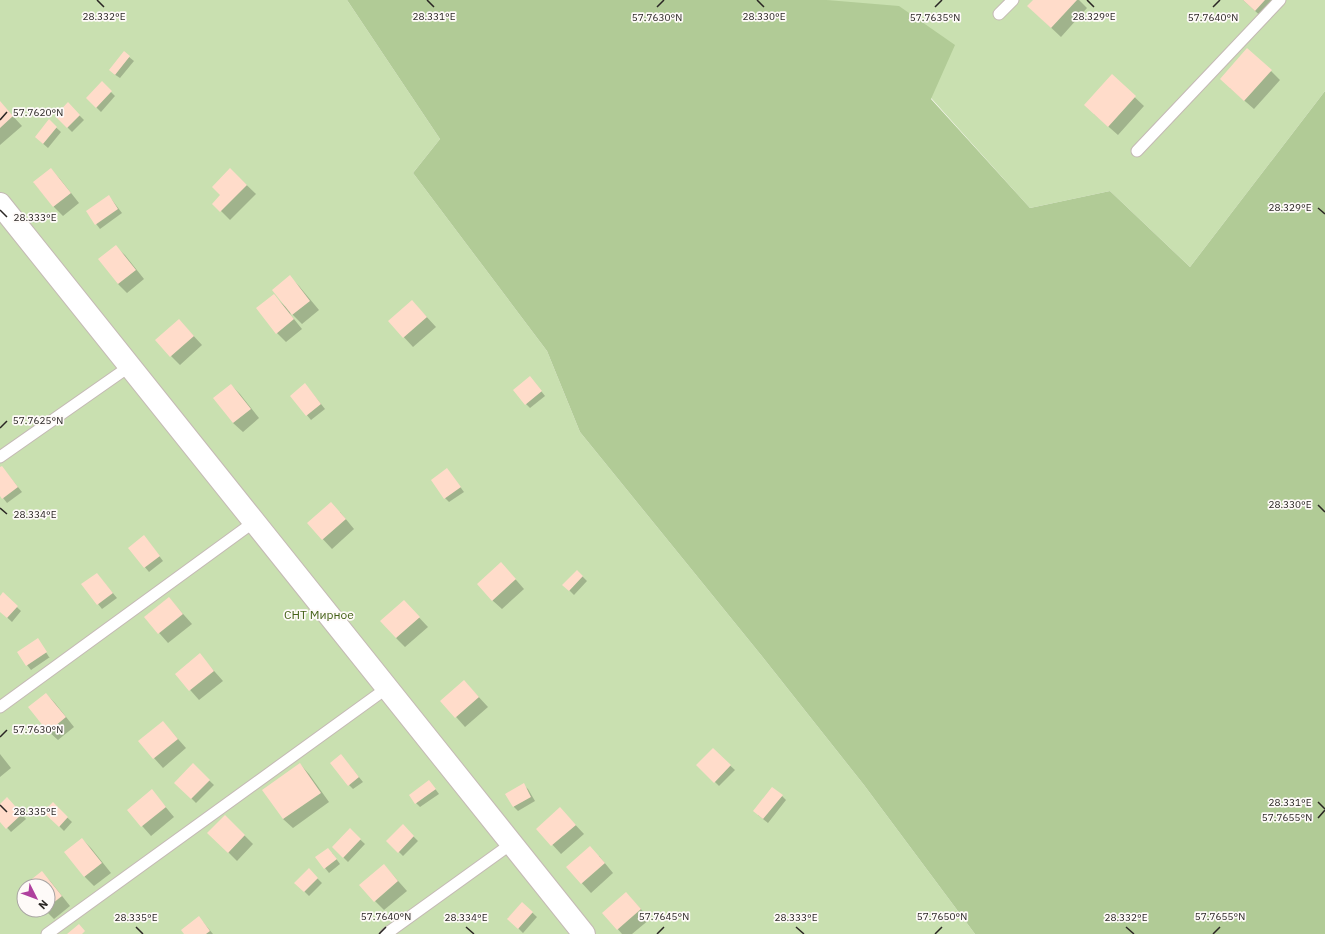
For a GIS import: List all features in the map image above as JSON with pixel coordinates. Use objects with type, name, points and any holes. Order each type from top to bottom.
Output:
[{"type":"street","points":[[1,208],[130,366],[584,934]]},
{"type":"lane","points":[[999,14],[1013,0]]},
{"type":"lane","points":[[1137,151],[1280,0]]},
{"type":"lane","points":[[0,457],[130,366]]},
{"type":"lane","points":[[0,707],[254,522]]},
{"type":"lane","points":[[47,934],[387,688]]},
{"type":"lane","points":[[386,934],[511,844]]},
{"type":"green space","name":"СНТ Мирное","points":[[0,0],[347,0],[440,139],[413,173],[547,351],[580,432],[761,655],[864,785],[975,934],[0,934]]},
{"type":"green space","points":[[347,0],[827,0],[899,6],[955,45],[931,99],[1030,208],[1110,191],[1190,267],[1325,91],[1325,934],[975,934],[864,785],[761,655],[580,432],[547,351],[413,173],[440,139]]},
{"type":"green space","points":[[827,0],[1325,0],[1325,91],[1190,267],[1110,191],[1030,208],[931,98]]},
{"type":"building","points":[[1033,0],[1077,0],[1051,28],[1027,6]]},
{"type":"building","points":[[1243,0],[1265,0],[1255,11]]},
{"type":"building","points":[[1247,48],[1272,70],[1244,101],[1220,79]]},
{"type":"building","points":[[124,51],[130,56],[115,75],[109,70]]},
{"type":"building","points":[[1112,74],[1136,96],[1108,127],[1084,105]]},
{"type":"building","points":[[102,81],[112,91],[96,108],[86,98]]},
{"type":"building","points":[[0,101],[13,116],[0,128]]},
{"type":"building","points":[[68,102],[80,115],[67,128],[55,116]]},
{"type":"building","points":[[49,119],[57,127],[43,144],[35,137]]},
{"type":"building","points":[[51,168],[71,193],[53,207],[33,182]]},
{"type":"building","points":[[230,168],[247,185],[220,212],[212,204],[220,195],[212,187]]},
{"type":"building","points":[[109,195],[118,209],[95,225],[86,211]]},
{"type":"building","points":[[116,245],[136,270],[118,284],[98,259]]},
{"type":"building","points":[[290,275],[310,301],[292,315],[272,290]]},
{"type":"building","points":[[274,294],[294,319],[276,334],[256,308]]},
{"type":"building","points":[[412,300],[427,317],[403,338],[388,321]]},
{"type":"building","points":[[179,319],[194,336],[170,357],[155,340]]},
{"type":"building","points":[[530,376],[542,391],[525,405],[513,390]]},
{"type":"building","points":[[305,383],[321,404],[306,416],[290,396]]},
{"type":"building","points":[[231,384],[251,409],[233,423],[213,398]]},
{"type":"building","points":[[2,466],[18,487],[2,499],[0,496],[0,467]]},
{"type":"building","points":[[447,468],[461,487],[444,499],[431,480]]},
{"type":"building","points":[[331,502],[346,519],[322,540],[307,523]]},
{"type":"building","points":[[144,535],[160,556],[144,568],[128,548]]},
{"type":"building","points":[[501,562],[516,579],[492,601],[477,584]]},
{"type":"building","points":[[577,570],[583,576],[569,591],[562,585]]},
{"type":"building","points":[[97,573],[113,593],[97,605],[81,584]]},
{"type":"building","points":[[3,592],[18,606],[7,618],[0,612],[0,596]]},
{"type":"building","points":[[169,597],[183,614],[158,634],[144,617]]},
{"type":"building","points":[[404,600],[420,617],[396,638],[380,621]]},
{"type":"building","points":[[38,638],[47,652],[26,666],[17,652]]},
{"type":"building","points":[[200,653],[214,671],[189,691],[175,674]]},
{"type":"building","points":[[464,680],[479,697],[455,718],[440,701]]},
{"type":"building","points":[[46,693],[66,717],[48,732],[28,707]]},
{"type":"building","points":[[163,721],[178,739],[153,759],[138,741]]},
{"type":"building","points":[[713,748],[731,765],[714,783],[696,765]]},
{"type":"building","points":[[341,754],[359,777],[348,786],[330,763]]},
{"type":"building","points":[[193,763],[210,780],[191,799],[174,783]]},
{"type":"building","points":[[300,763],[321,793],[283,819],[262,790]]},
{"type":"building","points":[[429,780],[436,789],[415,804],[409,795]]},
{"type":"building","points":[[524,783],[531,797],[513,807],[505,794]]},
{"type":"building","points":[[772,787],[783,795],[763,819],[753,811]]},
{"type":"building","points":[[152,789],[166,807],[141,827],[127,810]]},
{"type":"building","points":[[7,797],[22,814],[6,829],[0,822],[0,804]]},
{"type":"building","points":[[53,802],[68,817],[59,827],[43,812]]},
{"type":"building","points":[[560,807],[576,825],[551,846],[536,829]]},
{"type":"building","points":[[225,815],[245,835],[228,853],[207,833]]},
{"type":"building","points":[[403,824],[414,836],[398,853],[386,841]]},
{"type":"building","points":[[350,828],[361,839],[343,858],[332,847]]},
{"type":"building","points":[[82,838],[102,863],[84,877],[64,852]]},
{"type":"building","points":[[590,846],[605,863],[581,884],[566,867]]},
{"type":"building","points":[[328,848],[337,859],[324,869],[315,857]]},
{"type":"building","points":[[384,864],[398,881],[374,902],[359,885]]},
{"type":"building","points":[[309,868],[318,878],[304,892],[294,883]]},
{"type":"building","points":[[42,871],[48,878],[33,878]]},
{"type":"building","points":[[56,888],[62,896],[56,901]]},
{"type":"building","points":[[626,892],[641,909],[617,930],[602,913]]},
{"type":"building","points":[[522,902],[533,912],[518,929],[507,919]]},
{"type":"building","points":[[199,916],[210,931],[206,934],[184,934],[181,930]]},
{"type":"building","points":[[79,924],[85,931],[82,934],[67,934]]}]
